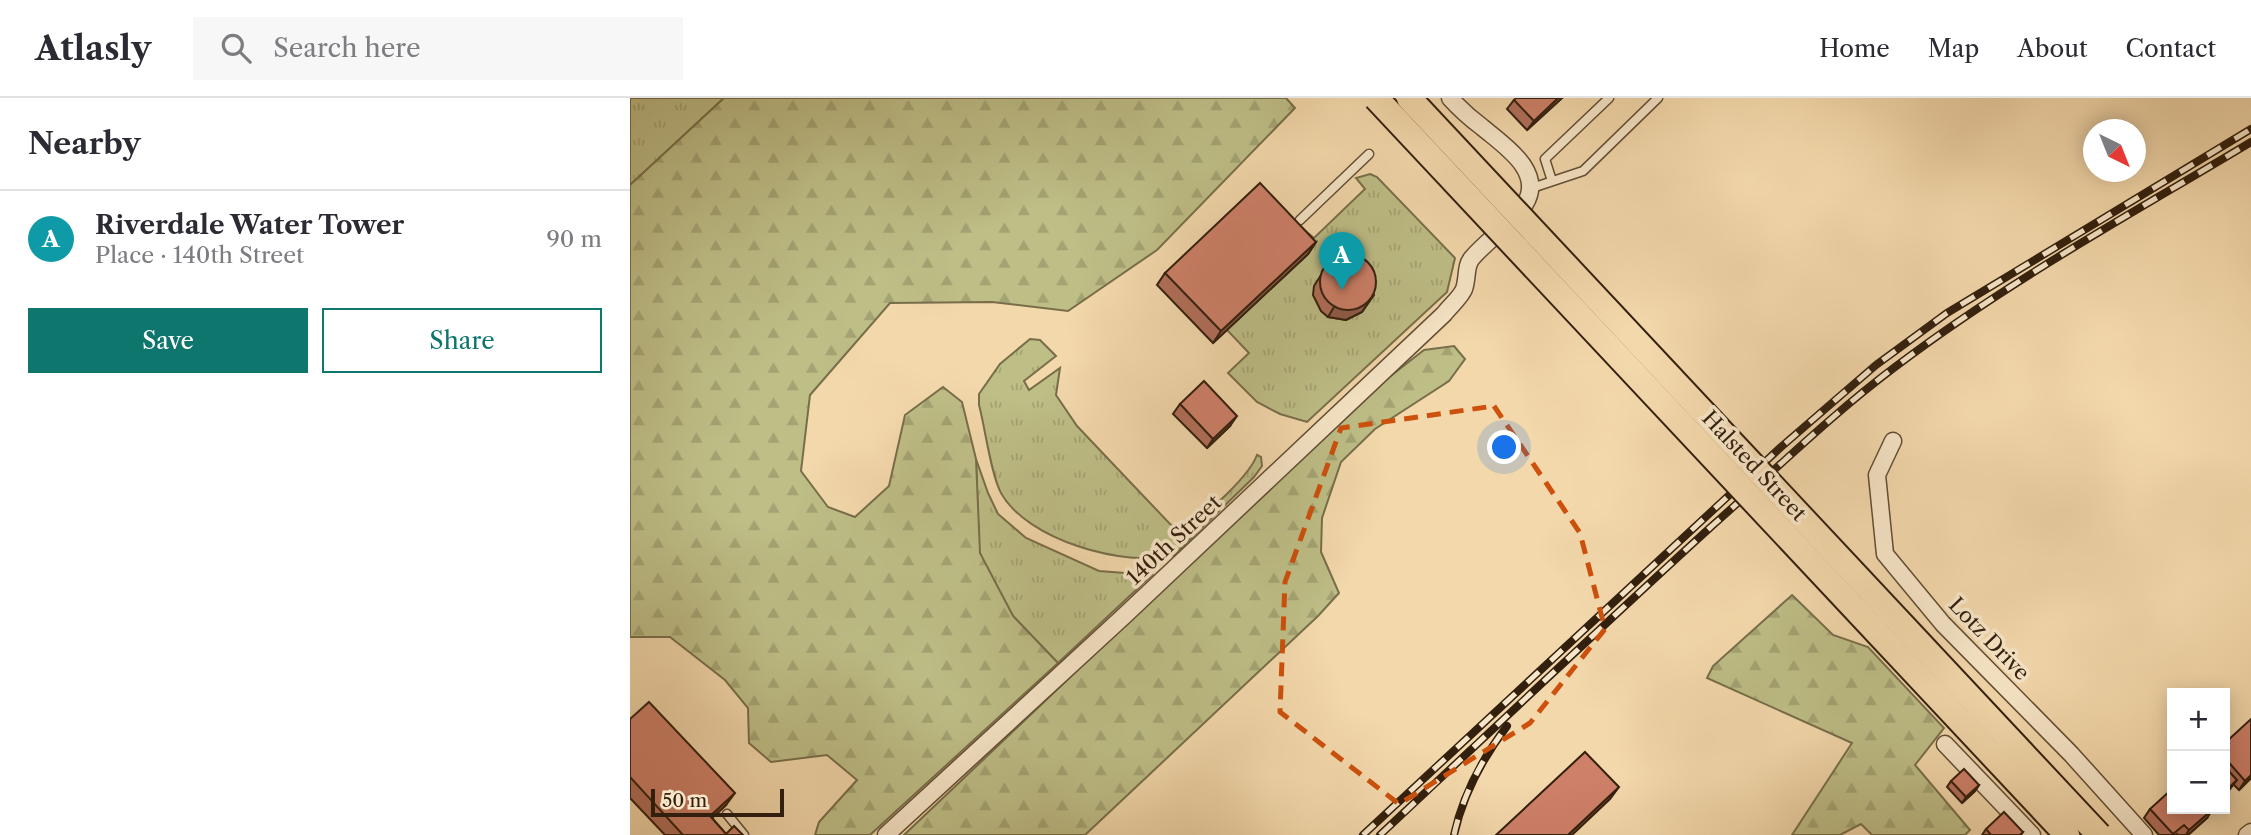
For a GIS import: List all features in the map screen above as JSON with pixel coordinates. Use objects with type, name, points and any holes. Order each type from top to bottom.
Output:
[{"type":"main road","name":"Halsted Street","points":[[1376,98],[2067,835]]},
{"type":"main road","name":"Halsted Street","points":[[1409,98],[2099,835]]},
{"type":"street","points":[[1450,98],[1464,113],[1511,150],[1528,173],[1529,189]]},
{"type":"street","name":"140th Street","points":[[886,835],[1124,616],[1444,314],[1464,290],[1469,261],[1517,215],[1527,201],[1529,189]]},
{"type":"street","name":"Lotz Drive","points":[[1893,441],[1877,475],[1885,554],[1943,624],[2071,754],[2144,835]]},
{"type":"street","points":[[1945,744],[2032,835]]},
{"type":"lane","points":[[1552,181],[1545,159],[1609,98]]},
{"type":"lane","points":[[1529,189],[1583,171],[1658,98]]},
{"type":"lane","points":[[1300,220],[1369,154]]},
{"type":"lane","points":[[727,814],[744,835]]},
{"type":"highlighted area","points":[[1494,406],[1580,533],[1605,629],[1530,723],[1399,804],[1280,712],[1285,582],[1341,428]]},
{"type":"green space","points":[[630,98],[724,98],[630,185]]},
{"type":"green space","points":[[724,98],[1286,98],[1295,108],[1157,250],[1068,311],[992,302],[890,303],[810,395],[801,471],[828,507],[855,517],[889,486],[905,415],[943,387],[962,402],[976,459],[980,553],[1013,616],[1058,663],[870,835],[815,835],[819,822],[857,780],[827,755],[771,762],[749,743],[748,708],[725,680],[670,637],[630,637],[630,185]]},
{"type":"green space","points":[[1370,174],[1377,177],[1455,258],[1447,292],[1307,422],[1280,414],[1257,402],[1228,373],[1249,353],[1227,330],[1302,228],[1314,238],[1365,189],[1356,178]]},
{"type":"green space","points":[[1030,339],[1040,340],[1056,356],[1024,381],[1029,390],[1060,368],[1056,395],[1077,426],[1170,524],[1184,532],[1245,475],[1257,455],[1261,457],[1262,466],[1174,555],[1130,557],[1105,553],[1054,537],[1014,510],[1001,493],[991,463],[979,405],[979,394],[1000,364]]},
{"type":"green space","points":[[1454,346],[1465,359],[1449,381],[1375,429],[1341,462],[1322,518],[1321,552],[1339,593],[1318,616],[1085,835],[904,835],[1370,392],[1424,350]]},
{"type":"green space","points":[[976,459],[998,514],[1026,538],[1099,571],[1152,575],[1058,663],[1013,616],[979,553]]},
{"type":"green space","points":[[1792,595],[1833,635],[1868,647],[1944,728],[1915,765],[1970,830],[1965,835],[1872,835],[1861,824],[1840,835],[1792,835],[1852,743],[1707,678],[1713,666]]},
{"type":"building","points":[[1558,98],[1534,121],[1514,100]]},
{"type":"building","points":[[1260,183],[1316,242],[1221,331],[1165,273]]},
{"type":"building","points":[[1348,254],[1359,256],[1368,262],[1374,271],[1374,293],[1368,302],[1359,308],[1348,310],[1337,308],[1328,302],[1322,293],[1320,282],[1322,271],[1328,262],[1337,256]]},
{"type":"building","points":[[1204,381],[1237,416],[1213,439],[1180,404]]},
{"type":"building","points":[[649,702],[735,793],[710,816],[726,834],[734,826],[743,835],[683,835],[630,777],[630,719]]},
{"type":"building","points":[[2251,719],[2251,775],[2245,781],[2230,764],[2230,738]]},
{"type":"building","points":[[1585,752],[1619,787],[1568,835],[1496,835]]},
{"type":"building","points":[[1964,769],[1979,785],[1966,797],[1951,781]]},
{"type":"building","points":[[2230,772],[2237,780],[2230,786]]},
{"type":"building","points":[[2167,794],[2167,814],[2207,814],[2189,830],[2184,825],[2173,834],[2150,809]]},
{"type":"building","points":[[2004,812],[2023,832],[2020,835],[1991,835],[1986,829]]},
{"type":"railway","points":[[1363,835],[1781,447],[1876,365],[1947,313],[2251,129]]},
{"type":"railway","points":[[1380,835],[1671,563],[1871,385],[2025,277],[2251,142]]},
{"type":"railway","points":[[1454,835],[1475,778],[1489,751],[1507,726]]},
{"type":"place","name":"Riverdale Water Tower","points":[[1342,290]]}]
